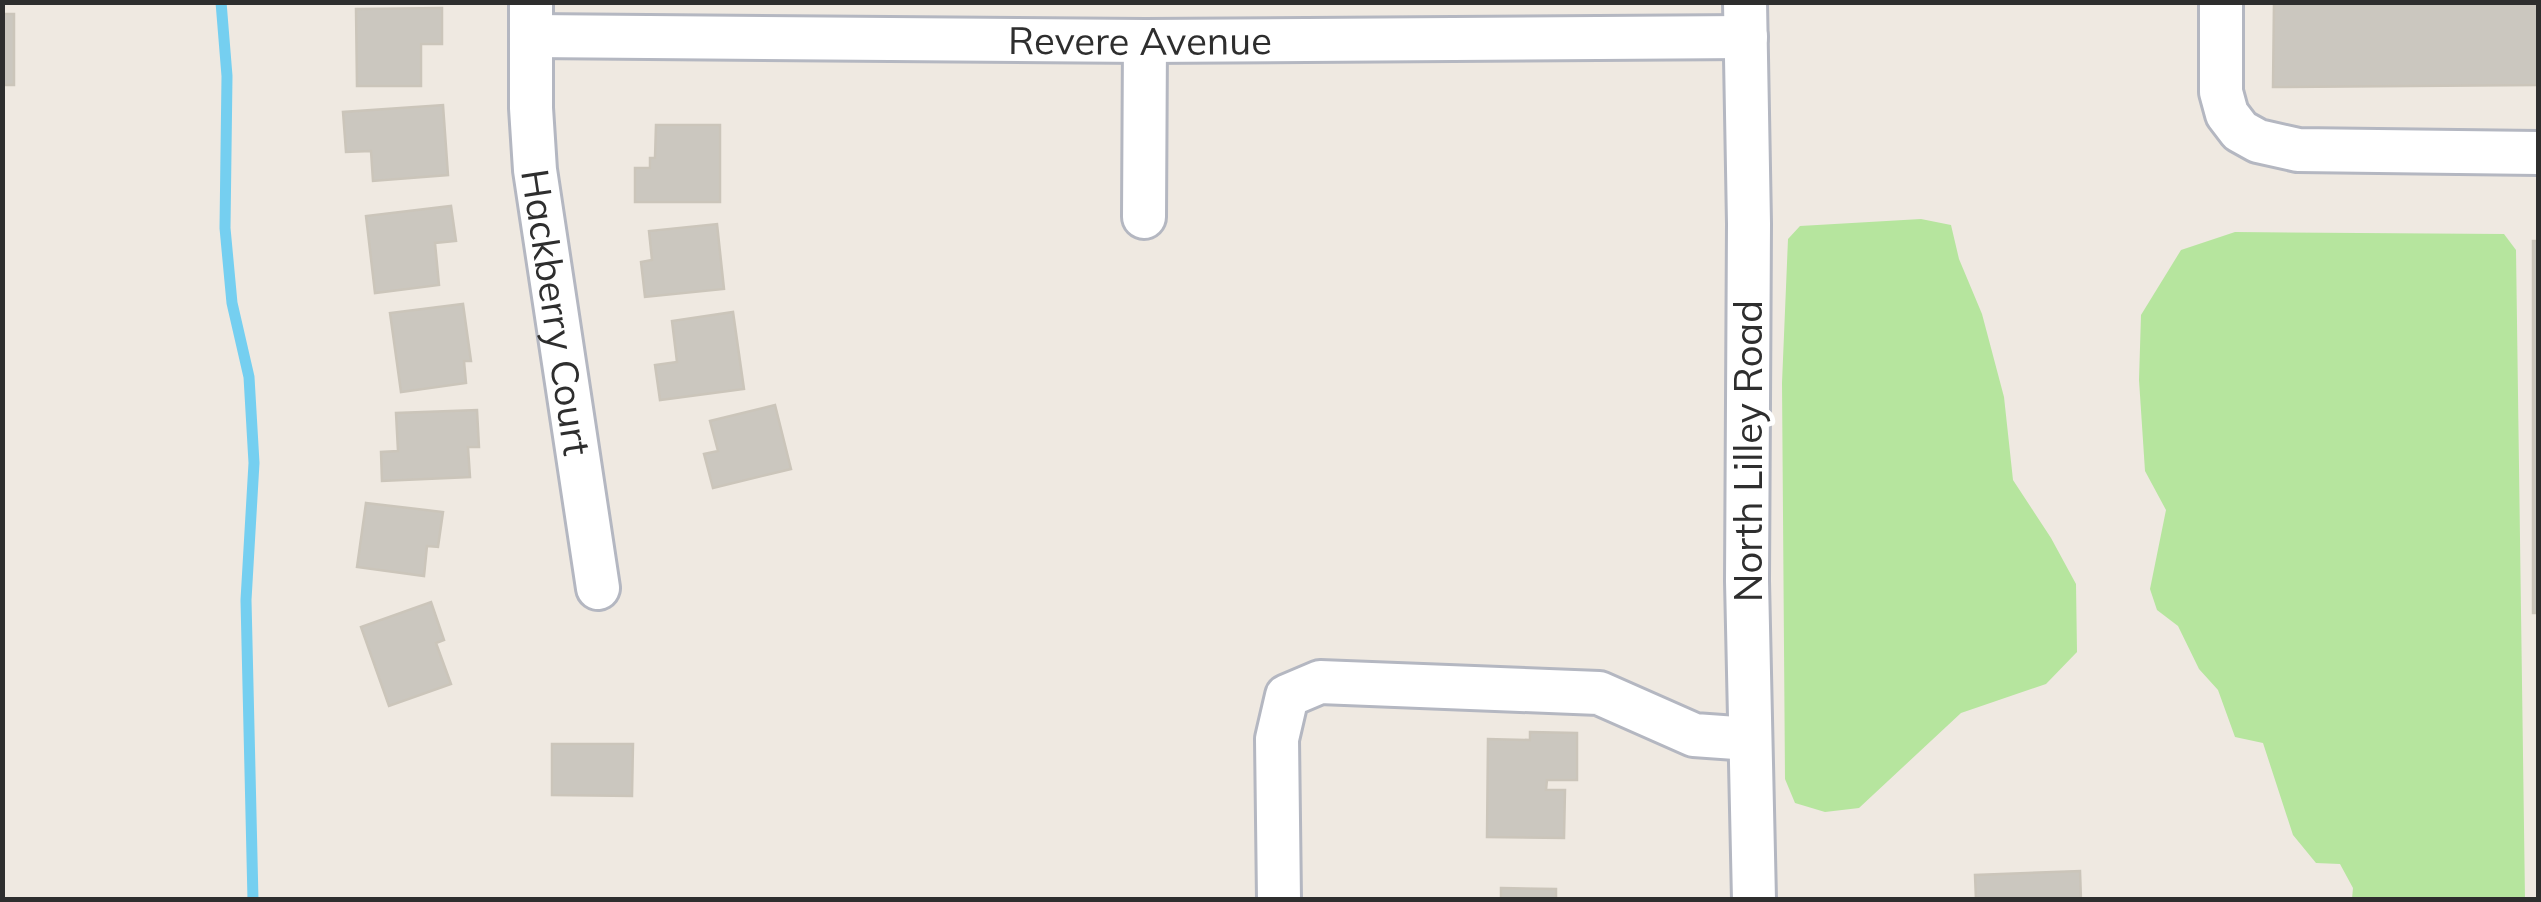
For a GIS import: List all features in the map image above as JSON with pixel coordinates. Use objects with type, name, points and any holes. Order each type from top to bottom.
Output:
[{"type":"street","points":[[2221,2],[2221,92],[2227,114],[2240,131],[2258,141],[2298,150],[2538,153]]},
{"type":"street","name":"Revere Avenue","points":[[532,19],[1145,40],[1746,20]]},
{"type":"street","name":"Hackberry Court","points":[[532,19],[535,170],[598,588]]},
{"type":"street","name":"North Lilley Road","points":[[1746,20],[1746,582],[1754,900]]},
{"type":"street","points":[[1144,217],[1145,40]]},
{"type":"street","points":[[1279,900],[1277,739],[1287,696],[1320,682],[1599,693],[1694,735],[1750,740]]},
{"type":"green space","points":[[1921,219],[1951,225],[1959,259],[1982,314],[2004,397],[2013,480],[2076,584],[2077,652],[2046,684],[1961,713],[1859,808],[1825,812],[1795,803],[1785,779],[1782,383],[1788,239],[1800,226]]},
{"type":"green space","points":[[2235,232],[2504,234],[2516,250],[2525,899],[2352,899],[2353,888],[2340,864],[2316,863],[2293,835],[2263,743],[2235,737],[2218,690],[2199,669],[2178,626],[2157,610],[2150,589],[2166,510],[2145,471],[2139,380],[2141,315],[2181,250]]},
{"type":"building","points":[[2274,2],[2538,2],[2538,85],[2273,87]]},
{"type":"building","points":[[442,8],[442,44],[421,44],[421,86],[357,86],[356,9]]},
{"type":"building","points":[[2,14],[14,14],[14,85],[2,85]]},
{"type":"building","points":[[443,105],[448,175],[373,181],[371,151],[346,152],[343,112]]},
{"type":"building","points":[[656,125],[720,125],[720,202],[635,202],[635,168],[650,168],[650,158],[655,158]]},
{"type":"building","points":[[451,206],[456,241],[435,243],[439,285],[375,293],[366,216]]},
{"type":"building","points":[[717,224],[724,289],[645,297],[641,262],[652,260],[649,231]]},
{"type":"building","points":[[2533,241],[2538,241],[2538,613],[2533,613]]},
{"type":"building","points":[[463,304],[471,361],[464,361],[466,383],[401,392],[390,313]]},
{"type":"building","points":[[733,312],[744,389],[660,400],[655,365],[677,362],[672,321]]},
{"type":"building","points":[[775,405],[791,469],[713,488],[704,454],[718,451],[710,421]]},
{"type":"building","points":[[477,410],[479,447],[468,447],[470,477],[382,481],[381,452],[398,451],[396,413]]},
{"type":"building","points":[[366,503],[443,512],[438,547],[427,546],[424,576],[357,567]]},
{"type":"building","points":[[431,602],[444,640],[436,643],[451,684],[389,706],[361,627]]},
{"type":"building","points":[[1530,732],[1577,733],[1577,780],[1547,780],[1546,790],[1565,790],[1564,838],[1487,837],[1488,739],[1530,740]]},
{"type":"building","points":[[552,744],[633,744],[632,796],[552,795]]},
{"type":"building","points":[[2080,871],[2081,900],[1976,900],[1975,875]]},
{"type":"building","points":[[1501,888],[1556,889],[1556,900],[1501,900]]},
{"type":"waterway","points":[[221,2],[227,76],[225,228],[232,303],[249,377],[254,463],[246,600],[253,900]]}]
